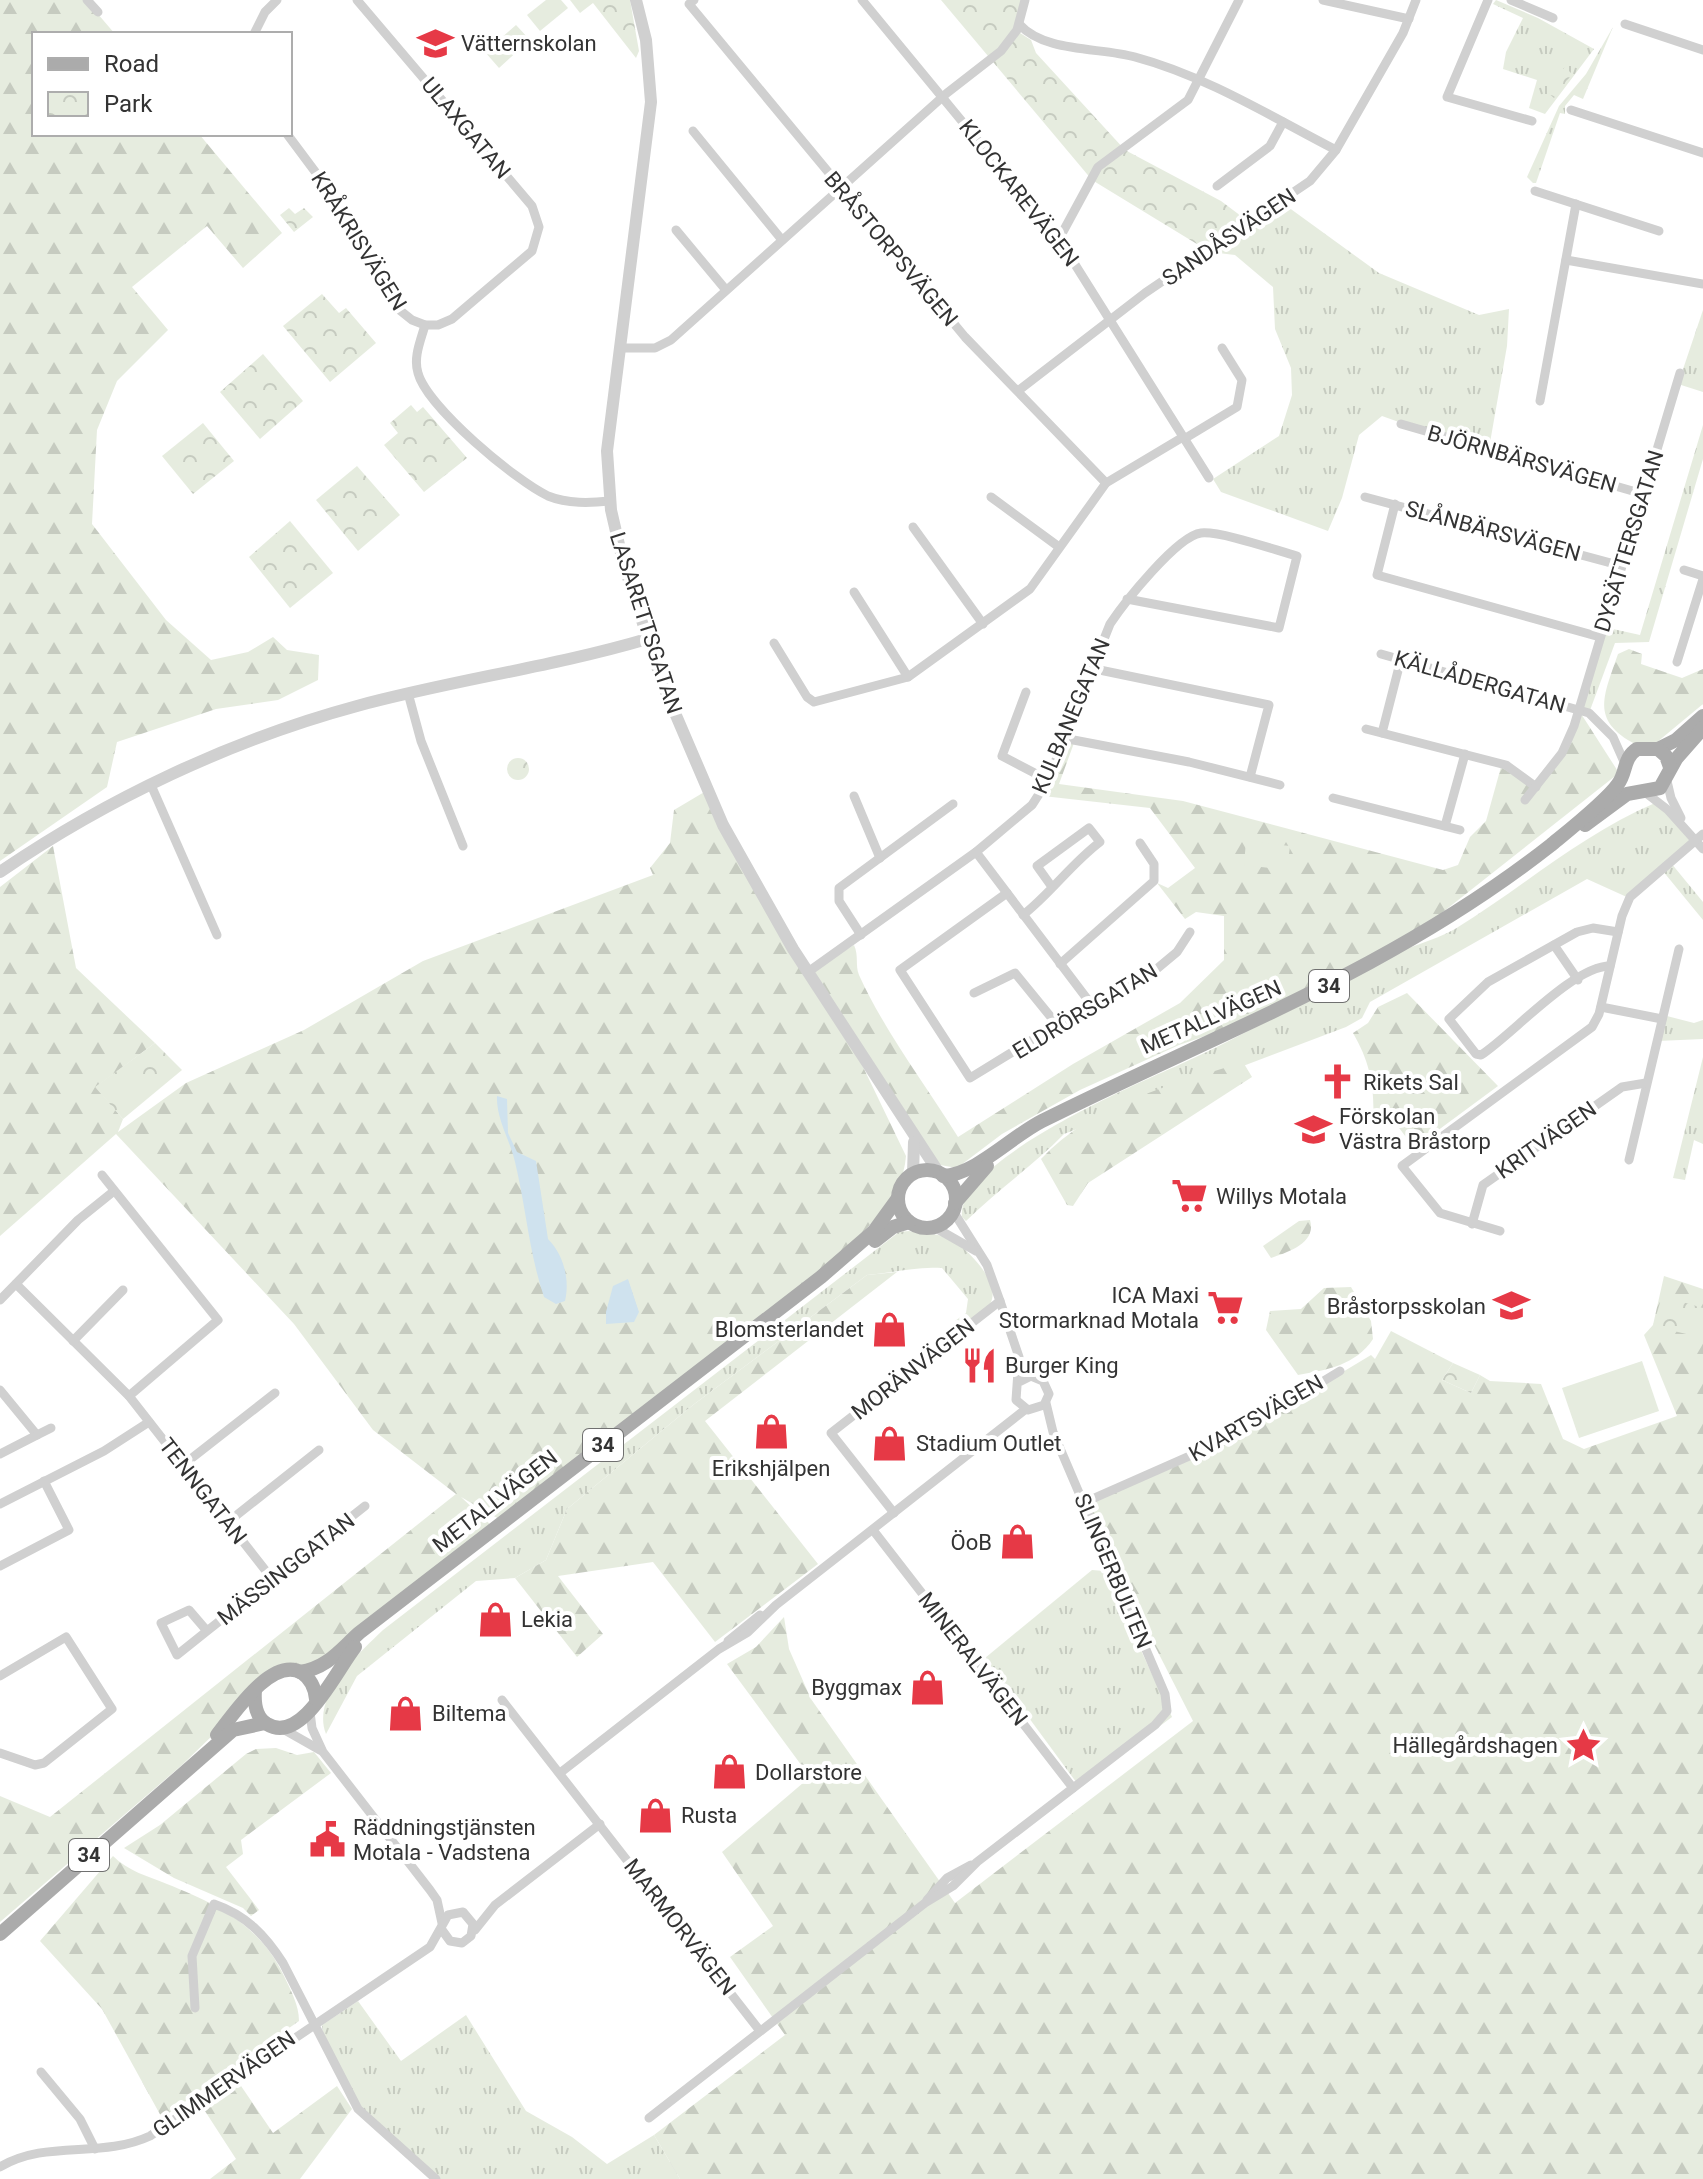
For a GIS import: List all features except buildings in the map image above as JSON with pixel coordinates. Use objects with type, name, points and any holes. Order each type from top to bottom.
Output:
[{"type":"main road","points":[[1637,749],[1658,749],[1676,740],[1703,716]]},
{"type":"main road","name":"METALLVÄGEN","points":[[1554,843],[1577,831],[1621,797],[1656,791],[1703,728]]},
{"type":"main road","name":"METALLVÄGEN","points":[[941,1174],[965,1171],[1015,1136],[1087,1099],[1299,1002],[1376,961],[1453,914],[1554,843],[1612,792],[1637,749]]},
{"type":"main road","points":[[1658,749],[1666,756],[1669,774]]},
{"type":"main road","points":[[1625,769],[1643,792]]},
{"type":"main road","name":"METALLVÄGEN","points":[[954,1207],[985,1168],[1087,1099]]},
{"type":"main road","name":"34","points":[[898,1198],[902,1184],[913,1174],[923,1171],[941,1174]]},
{"type":"main road","points":[[941,1174],[953,1188],[954,1207]]},
{"type":"main road","points":[[898,1198],[901,1211],[909,1222],[919,1227],[934,1227]]},
{"type":"main road","name":"METALLVÄGEN","points":[[821,1277],[874,1231],[898,1198]]},
{"type":"main road","name":"34","points":[[934,1227],[954,1207]]},
{"type":"main road","name":"METALLVÄGEN","points":[[300,1672],[323,1666],[385,1614],[821,1277],[889,1230],[909,1222]]},
{"type":"main road","name":"METALLVÄGEN","points":[[313,1706],[347,1656],[385,1614]]},
{"type":"main road","name":"34","points":[[180,1777],[255,1690],[279,1671],[300,1672]]},
{"type":"main road","points":[[300,1672],[312,1683],[313,1706]]},
{"type":"main road","points":[[255,1690],[256,1708],[265,1723],[283,1729]]},
{"type":"main road","name":"34","points":[[283,1729],[295,1725],[313,1706]]},
{"type":"main road","name":"34","points":[[0,1934],[233,1730],[265,1723]]},
{"type":"street","points":[[87,0],[98,12]]},
{"type":"street","name":"ULAXGATAN","points":[[357,0],[532,206],[539,222]]},
{"type":"street","name":"LASARETTSGATAN","points":[[636,0],[646,40],[651,102],[607,429],[610,501],[623,562],[647,639],[687,746],[718,815],[764,902],[914,1139],[941,1174]]},
{"type":"street","name":"KLOCKAREVÄGEN","points":[[862,0],[1059,239],[1209,478]]},
{"type":"street","points":[[620,348],[645,349],[667,343],[942,97],[1001,51],[1019,24],[1025,0]]},
{"type":"street","points":[[1059,239],[1098,167],[1176,112],[1188,100],[1239,0]]},
{"type":"street","points":[[1323,0],[1409,19]]},
{"type":"street","name":"SANDÅSVÄGEN","points":[[1018,391],[1197,256],[1299,190],[1336,150],[1409,19],[1416,0]]},
{"type":"street","points":[[1488,0],[1447,97],[1532,121]]},
{"type":"street","points":[[1511,0],[1553,18]]},
{"type":"street","points":[[255,32],[270,2]]},
{"type":"street","name":"BRÅSTORPSVÄGEN","points":[[692,2],[965,337],[1106,483]]},
{"type":"street","points":[[1019,24],[1041,40],[1132,56],[1198,80],[1336,150]]},
{"type":"street","points":[[1625,24],[1703,50]]},
{"type":"street","points":[[1571,110],[1703,153]]},
{"type":"street","points":[[1217,186],[1270,146],[1283,122]]},
{"type":"street","points":[[693,131],[782,240]]},
{"type":"street","name":"KRÅKRISVÄGEN","points":[[288,136],[340,205],[392,303],[408,318],[425,325],[444,323],[460,314],[526,257],[537,241],[539,222]]},
{"type":"street","points":[[1535,191],[1659,231]]},
{"type":"street","points":[[1540,401],[1576,204]]},
{"type":"street","points":[[676,230],[726,290]]},
{"type":"street","points":[[1566,260],[1703,284]]},
{"type":"street","points":[[425,325],[416,358],[421,382],[476,444],[548,496],[571,501],[610,501]]},
{"type":"street","points":[[774,643],[807,697],[814,702],[908,677],[1030,589],[1106,483],[1237,407],[1242,380],[1222,348]]},
{"type":"street","name":"DYSÄTTERSGATAN","points":[[1525,800],[1562,753],[1579,709],[1680,373]]},
{"type":"street","name":"BJÖRNBÄRSVÄGEN","points":[[1401,424],[1643,494]]},
{"type":"street","points":[[991,497],[1059,547]]},
{"type":"street","name":"SLÅNBÄRSVÄGEN","points":[[1365,497],[1622,566]]},
{"type":"street","points":[[1395,504],[1377,575],[1600,637]]},
{"type":"street","points":[[913,527],[983,624]]},
{"type":"street","name":"KULBANEGATAN","points":[[808,972],[1022,816],[1048,780],[1110,624],[1127,599],[1161,563],[1199,534],[1297,556],[1279,628],[1127,599]]},
{"type":"street","points":[[1677,662],[1703,577],[1684,570]]},
{"type":"street","points":[[854,592],[908,677]]},
{"type":"street","points":[[0,872],[68,829],[151,785],[332,713],[647,639]]},
{"type":"street","name":"KÄLLÅDERGATAN","points":[[1381,654],[1579,709]]},
{"type":"street","points":[[1382,733],[1401,659]]},
{"type":"street","points":[[1090,668],[1274,706],[1250,777]]},
{"type":"street","points":[[1026,692],[1002,756],[1048,780]]},
{"type":"street","points":[[408,693],[421,741],[463,846]]},
{"type":"street","points":[[1579,709],[1591,715],[1613,737],[1637,749]]},
{"type":"street","points":[[1366,729],[1506,765],[1536,787]]},
{"type":"street","points":[[1613,737],[1625,769]]},
{"type":"street","points":[[1063,738],[1280,785]]},
{"type":"street","points":[[1445,826],[1465,754]]},
{"type":"street","points":[[1669,774],[1671,798],[1698,838]]},
{"type":"street","points":[[151,785],[217,935]]},
{"type":"street","points":[[1643,792],[1698,838]]},
{"type":"street","points":[[854,796],[880,858]]},
{"type":"street","points":[[1333,798],[1460,830]]},
{"type":"street","points":[[861,935],[839,901],[838,892],[953,804]]},
{"type":"street","points":[[1023,915],[1052,887],[1073,863],[1100,842],[1089,828],[1037,866],[1052,887]]},
{"type":"street","points":[[1500,1231],[1436,1211],[1402,1166],[1584,1035],[1595,1023],[1630,897],[1698,838]]},
{"type":"street","points":[[1060,964],[1154,881],[1154,864],[1140,843]]},
{"type":"street","points":[[976,852],[1091,1004]]},
{"type":"street","name":"ELDRÖRSGATAN","points":[[1007,893],[900,970],[970,1078],[1167,962],[1190,932]]},
{"type":"street","points":[[1610,966],[1598,967],[1527,1015],[1481,1055],[1449,1019],[1488,982],[1585,929],[1618,932]]},
{"type":"street","points":[[1554,945],[1578,980]]},
{"type":"street","points":[[1629,1160],[1679,949]]},
{"type":"street","points":[[974,993],[1015,973],[1059,1027]]},
{"type":"street","points":[[1601,1007],[1662,1019]]},
{"type":"street","name":"KRITVÄGEN","points":[[1472,1224],[1483,1185],[1622,1087],[1646,1083]]},
{"type":"street","points":[[913,1174],[916,1159],[914,1139]]},
{"type":"street","points":[[102,1175],[218,1320],[129,1396]]},
{"type":"street","points":[[0,1300],[78,1220],[114,1191]]},
{"type":"street","points":[[560,1773],[719,1649],[748,1632],[776,1605],[1001,1427],[1046,1403],[1046,1385],[1034,1377],[1019,1357],[982,1256],[954,1207]]},
{"type":"street","points":[[934,1227],[982,1256]]},
{"type":"street","points":[[16,1284],[129,1396],[149,1422]]},
{"type":"street","points":[[73,1341],[123,1290]]},
{"type":"street","name":"MORÄNVÄGEN","points":[[894,1513],[831,1433],[1000,1301]]},
{"type":"street","points":[[1001,1427],[1016,1400],[1019,1357]]},
{"type":"street","name":"KVARTSVÄGEN","points":[[1083,1503],[1228,1439],[1340,1371]]},
{"type":"street","points":[[1019,1382],[1034,1377]]},
{"type":"street","points":[[0,1390],[37,1435]]},
{"type":"street","points":[[183,1465],[275,1393]]},
{"type":"street","points":[[1016,1400],[1029,1410]]},
{"type":"street","name":"SLINGERBULTEN","points":[[1046,1403],[1053,1432],[1165,1694],[1167,1711],[1155,1725],[1073,1788]]},
{"type":"street","name":"SLINGERBULTEN","points":[[1029,1410],[1053,1432]]},
{"type":"street","name":"TENNGATAN","points":[[0,1504],[112,1447],[149,1422],[273,1580]]},
{"type":"street","points":[[0,1454],[51,1428]]},
{"type":"street","points":[[228,1522],[319,1450]]},
{"type":"street","points":[[0,1566],[69,1530],[44,1481]]},
{"type":"street","name":"MÄSSINGGATAN","points":[[207,1631],[189,1610],[161,1623],[177,1655],[365,1506]]},
{"type":"street","name":"MINERALVÄGEN","points":[[873,1530],[1073,1788]]},
{"type":"street","points":[[0,1676],[66,1637],[112,1709],[44,1763],[35,1765],[0,1753]]},
{"type":"street","points":[[473,1932],[495,1905],[600,1824],[502,1700]]},
{"type":"street","points":[[313,1706],[312,1728],[323,1752],[437,1900],[456,1912],[467,1914],[495,1905]]},
{"type":"street","points":[[283,1729],[323,1752]]},
{"type":"street","points":[[649,2118],[925,1903],[953,1886],[977,1862],[1073,1788]]},
{"type":"street","name":"MARMORVÄGEN","points":[[600,1824],[760,2031]]},
{"type":"street","points":[[437,1900],[442,1928],[450,1941]]},
{"type":"street","points":[[195,2008],[192,1956],[214,1904],[247,1920],[268,1941],[283,1963],[358,2109],[436,2179]]},
{"type":"street","name":"GLIMMERVÄGEN","points":[[430,1947],[448,1915],[456,1912]]},
{"type":"street","points":[[467,1914],[472,1920],[473,1932]]},
{"type":"street","name":"GLIMMERVÄGEN","points":[[0,2167],[42,2150],[122,2146],[150,2136],[312,2023],[430,1947],[450,1941],[462,1943],[473,1932]]},
{"type":"street","points":[[41,2072],[80,2119],[95,2149]]},
{"type":"green space","points":[[0,0],[86,0],[113,32],[32,32],[32,136],[201,136],[282,233],[243,268],[207,226],[132,287],[168,330],[117,381],[97,430],[92,524],[166,620],[211,660],[248,652],[273,637],[287,650],[319,655],[318,680],[278,700],[216,709],[117,742],[107,787],[0,861]]},
{"type":"green space","points":[[546,0],[561,0],[568,8],[540,31],[527,15]]},
{"type":"green space","points":[[570,0],[630,0],[639,51],[636,58],[593,3],[580,13]]},
{"type":"green space","points":[[941,0],[1028,0],[1020,33],[1031,40],[1036,53],[1125,150],[1221,201],[1253,225],[1210,252],[1092,180]]},
{"type":"green space","points":[[1496,0],[1538,18],[1594,49],[1545,114],[1529,108],[1537,80],[1503,69],[1506,52],[1523,18],[1493,4]]},
{"type":"green space","points":[[516,25],[530,40],[499,68],[485,52]]},
{"type":"green space","points":[[1613,27],[1583,99],[1574,95],[1565,106],[1565,114],[1560,113],[1536,183],[1533,183],[1527,177],[1559,106],[1586,74]]},
{"type":"green space","points":[[1565,67],[1572,74],[1554,98],[1547,92],[1549,86],[1539,78],[1543,69],[1559,73]]},
{"type":"green space","points":[[1288,207],[1379,273],[1479,315],[1509,309],[1507,346],[1488,454],[1382,416],[1359,435],[1342,498],[1328,531],[1221,492],[1213,479],[1279,436],[1292,395],[1291,368],[1275,329],[1273,287],[1235,255],[1210,252]]},
{"type":"green space","points":[[289,208],[295,214],[304,208],[313,217],[294,232],[280,215]]},
{"type":"green space","points":[[322,294],[339,313],[346,308],[376,343],[330,382],[283,326]]},
{"type":"green space","points":[[1703,310],[1703,392],[1678,384]]},
{"type":"green space","points":[[263,354],[303,401],[260,439],[220,392]]},
{"type":"green space","points":[[411,405],[417,412],[423,407],[467,458],[424,492],[384,445],[398,433],[390,423]]},
{"type":"green space","points":[[203,423],[234,461],[193,494],[162,456]]},
{"type":"green space","points":[[1703,425],[1703,459],[1649,642],[1615,643],[1589,713],[1578,709],[1604,627],[1640,635]]},
{"type":"green space","points":[[357,466],[400,515],[358,551],[316,500]]},
{"type":"green space","points":[[290,521],[333,573],[290,608],[249,557]]},
{"type":"green space","points":[[1629,649],[1642,654],[1641,664],[1682,678],[1703,669],[1703,704],[1656,743],[1641,747],[1613,728],[1604,708],[1618,654]]},
{"type":"green space","points":[[1578,709],[1619,773],[1386,957],[1302,1003],[1179,1045],[1080,1090],[1002,1134],[957,1168],[940,1165],[852,1044],[906,1156],[898,1187],[869,1226],[833,1260],[499,1519],[461,1497],[492,1526],[313,1665],[285,1665],[182,1765],[0,1922],[0,1796],[50,1817],[456,1494],[373,1430],[294,1324],[116,1134],[0,1236],[0,887],[53,846],[76,968],[155,1043],[96,1087],[123,1119],[118,1132],[186,1083],[304,1030],[423,961],[653,875],[650,868],[670,843],[674,810],[706,791],[809,972],[854,945],[858,971],[869,996],[958,1137],[1073,1064],[1180,1003],[1224,960],[1224,916],[1196,912],[1185,919],[1157,883],[1168,888],[1195,868],[1150,808],[1043,796],[1064,742],[1074,743],[1059,784],[1183,801],[1443,870],[1458,865],[1470,837],[1486,821],[1501,767],[1534,788],[1545,780]]},
{"type":"green space","points":[[514,758],[522,758],[529,769],[522,780],[514,780],[507,773],[507,765]]},
{"type":"green space","points":[[1655,803],[1696,840],[1671,863],[1703,902],[1703,920],[1662,870],[1629,898],[1587,879],[1370,1002],[1362,1018],[1346,1027],[1064,1134],[966,1221],[962,1217],[968,1195],[987,1172],[1053,1126],[1234,1039],[1382,959],[1455,929],[1602,830]]},
{"type":"green space","points":[[1246,841],[1290,846],[1287,870],[1244,865]]},
{"type":"green space","points":[[1407,993],[1498,1086],[1414,1148],[1391,1117],[1373,1125],[1370,1077],[1353,1033],[1368,1023],[1378,1007]]},
{"type":"green space","points":[[1663,1015],[1694,1023],[1703,1020],[1703,1039],[1658,1041]]},
{"type":"green space","points":[[155,1043],[182,1070],[123,1119],[95,1087]]},
{"type":"green space","points":[[1703,1057],[1703,1144],[1694,1140],[1685,1180],[1673,1178]]},
{"type":"green space","points":[[1243,1062],[1252,1077],[1088,1183],[1073,1206],[1067,1205],[1041,1159],[1062,1140],[1085,1123],[1135,1098]]},
{"type":"green space","points":[[123,1071],[143,1094],[128,1107],[108,1084]]},
{"type":"green space","points":[[1310,1220],[1311,1228],[1305,1241],[1271,1258],[1263,1246],[1299,1221]]},
{"type":"green space","points":[[899,1232],[946,1237],[962,1247],[980,1265],[987,1275],[993,1295],[984,1311],[961,1328],[955,1321],[966,1313],[968,1299],[942,1268],[867,1275],[693,1405],[567,1509],[546,1560],[515,1578],[476,1581],[357,1676],[326,1734],[323,1720],[331,1691],[350,1663],[383,1630]]},
{"type":"green space","points":[[897,1272],[705,1421],[818,1564],[715,1642],[653,1562],[558,1576],[603,1634],[577,1657],[515,1578],[546,1560],[567,1509],[693,1405],[867,1275]]},
{"type":"green space","points":[[1664,1276],[1703,1289],[1703,2179],[680,2179],[654,2135],[785,2035],[730,1957],[773,1926],[722,1852],[810,1777],[727,1664],[756,1647],[784,1617],[789,1649],[811,1699],[955,1903],[1193,1721],[1107,1552],[1086,1503],[1233,1438],[1371,1355],[1375,1359],[1391,1331],[1453,1363],[1442,1380],[1471,1393],[1480,1375],[1490,1381],[1541,1384],[1563,1439],[1584,1449],[1677,1416],[1644,1335],[1653,1325]]},
{"type":"green space","points":[[1351,1287],[1371,1321],[1373,1339],[1349,1360],[1298,1375],[1266,1330],[1270,1311],[1301,1309],[1324,1288]]},
{"type":"green space","points":[[1662,1296],[1703,1308],[1703,1338],[1653,1326]]},
{"type":"green space","points":[[1642,1361],[1659,1411],[1579,1438],[1562,1388]]},
{"type":"green space","points":[[1453,1363],[1480,1375],[1471,1393],[1442,1380]]},
{"type":"green space","points":[[1092,1570],[1104,1571],[1172,1717],[1079,1786],[985,1658]]},
{"type":"green space","points":[[276,1748],[297,1755],[314,1752],[331,1773],[241,1840],[243,1854],[226,1867],[259,1910],[251,1916],[243,1908],[174,1878],[124,1848],[160,1825],[246,1754],[256,1749]]},
{"type":"green space","points":[[113,1856],[131,1869],[220,1908],[250,1930],[274,1958],[298,2009],[299,2021],[162,2118],[102,2009],[40,1941]]},
{"type":"green space","points":[[358,2001],[401,2061],[466,2015],[526,2111],[572,2137],[607,2164],[654,2135],[680,2179],[438,2179],[380,2130],[349,2095],[336,2074],[322,2025]]},
{"type":"green space","points":[[239,2083],[273,2133],[337,2086],[352,2109],[300,2179],[210,2179],[236,2159],[203,2108]]},
{"type":"water","points":[[497,1096],[507,1099],[508,1133],[517,1152],[536,1161],[548,1239],[562,1260],[566,1276],[565,1301],[556,1304],[544,1297],[539,1280],[515,1162],[501,1121]]},
{"type":"water","points":[[628,1279],[639,1312],[634,1322],[606,1324],[613,1286]]},
{"type":"place","name":"Vätternskolan","points":[[435,43]]},
{"type":"place","name":"Rikets Sal","points":[[1337,1082]]},
{"type":"place","name":"Förskolan Västra Bråstorp","points":[[1313,1129]]},
{"type":"place","name":"Willys Motala","points":[[1190,1196]]},
{"type":"place","name":"Bråstorpsskolan","points":[[1512,1306]]},
{"type":"place","name":"ICA Maxi Stormarknad Motala","points":[[1225,1308]]},
{"type":"place","name":"Blomsterlandet","points":[[890,1329]]},
{"type":"place","name":"Burger King","points":[[979,1365]]},
{"type":"place","name":"Erikshjälpen","points":[[771,1432]]},
{"type":"place","name":"Stadium Outlet","points":[[890,1443]]},
{"type":"place","name":"ÖoB","points":[[1018,1542]]},
{"type":"place","name":"Lekia","points":[[495,1619]]},
{"type":"place","name":"Byggmax","points":[[928,1687]]},
{"type":"place","name":"Biltema","points":[[406,1713]]},
{"type":"place","name":"Hällegårdshagen","points":[[1584,1745]]},
{"type":"place","name":"Dollarstore","points":[[729,1772]]},
{"type":"place","name":"Rusta","points":[[655,1815]]},
{"type":"place","name":"Räddningstjänsten Motala - Vadstena","points":[[327,1840]]}]
